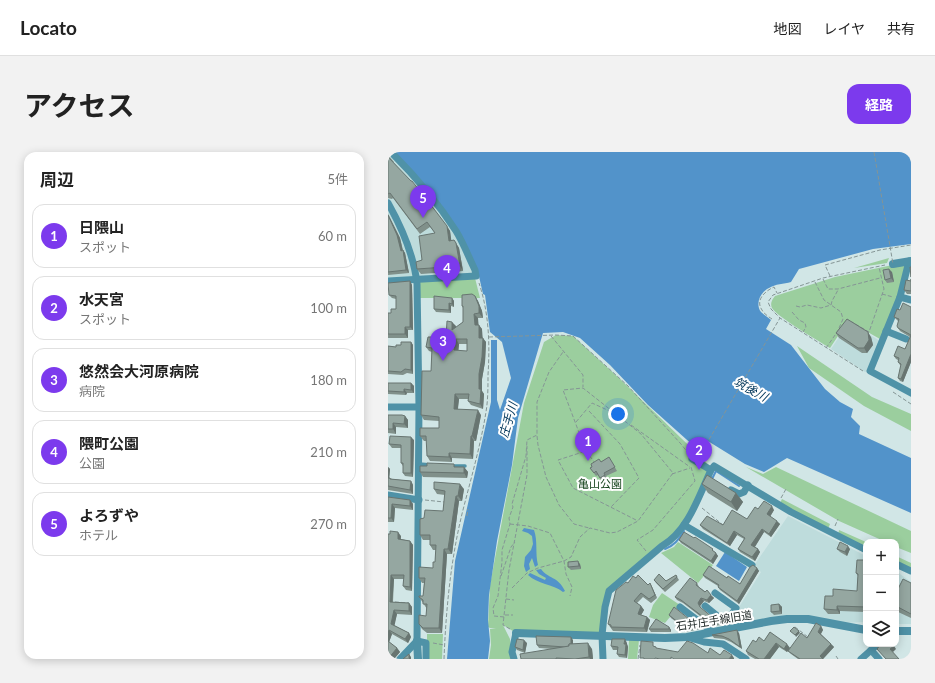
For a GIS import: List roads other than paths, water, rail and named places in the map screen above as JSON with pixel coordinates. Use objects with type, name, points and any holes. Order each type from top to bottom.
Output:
[{"type":"street","points":[[388,281],[476,276],[475,270],[457,233],[445,215],[391,152]]},
{"type":"street","points":[[388,203],[400,224],[415,268],[416,279],[419,407],[418,659]]},
{"type":"street","points":[[893,264],[908,261],[900,298],[869,372],[911,393]]},
{"type":"street","points":[[900,298],[911,300]]},
{"type":"street","points":[[886,331],[906,339]]},
{"type":"street","points":[[388,407],[419,407]]},
{"type":"street","points":[[692,459],[711,470]]},
{"type":"street","points":[[603,659],[602,635],[604,607],[609,591],[678,534],[696,503],[714,466],[791,512],[863,548]]},
{"type":"street","points":[[731,490],[739,494],[744,492],[748,485]]},
{"type":"street","points":[[388,495],[419,500]]},
{"type":"street","points":[[684,525],[752,565]]},
{"type":"street","points":[[899,566],[910,571]]},
{"type":"street","points":[[705,606],[727,626],[736,608],[715,593]]},
{"type":"street","points":[[680,607],[713,632]]},
{"type":"street","name":"石井庄手線旧道","points":[[516,633],[687,637],[713,632],[727,626],[808,619],[863,629]]},
{"type":"street","points":[[899,631],[911,631]]},
{"type":"street","points":[[514,659],[512,652],[516,633]]},
{"type":"street","points":[[687,637],[704,642],[723,644],[746,659]]},
{"type":"street","points":[[417,641],[426,643],[426,659]]},
{"type":"street","points":[[400,659],[417,641]]},
{"type":"street","points":[[861,659],[874,647]]},
{"type":"street","points":[[871,650],[879,659]]},
{"type":"lane","points":[[419,464],[434,465]]},
{"type":"lane","points":[[442,465],[465,466]]},
{"type":"water","points":[[393,152],[911,152],[911,244],[873,249],[799,269],[791,282],[774,286],[763,292],[759,298],[758,305],[761,312],[771,320],[766,329],[791,345],[825,389],[840,402],[853,409],[851,417],[860,426],[859,434],[911,458],[911,513],[787,458],[764,472],[745,464],[703,438],[696,448],[648,405],[610,365],[580,338],[563,332],[543,333],[518,418],[512,465],[497,541],[489,595],[488,620],[490,641],[488,659],[447,659],[455,561],[491,402],[491,340],[497,340],[497,400],[500,410],[511,378],[502,342],[490,332],[485,295],[483,294],[478,272],[460,234]]},
{"type":"water","points":[[524,528],[534,530],[538,565],[535,567],[532,558],[529,564],[530,569],[526,572],[524,566],[525,557],[531,550],[533,544],[532,536],[522,531]]},
{"type":"water","points":[[725,552],[747,567],[739,581],[716,566]]},
{"type":"water","points":[[541,569],[547,575],[556,580],[565,591],[563,592],[528,575],[530,573],[545,580],[546,578],[539,574],[536,570]]},
{"type":"waterway","points":[[712,479],[716,471],[739,486]]},
{"type":"waterway","points":[[665,549],[676,542],[684,531]]},
{"type":"place","name":"よろずや","points":[[423,218]]},
{"type":"place","name":"隈町公園","points":[[447,288]]},
{"type":"place","name":"悠然会大河原病院","points":[[443,361]]},
{"type":"place","name":"日隈山","points":[[588,461]]},
{"type":"place","name":"水天宮","points":[[699,470]]},
{"type":"water label","name":"筑後川","points":[[751,389]]},
{"type":"water label","name":"庄手川","points":[[508,420]]},
{"type":"park label","name":"亀山公園","points":[[600,483]]}]
